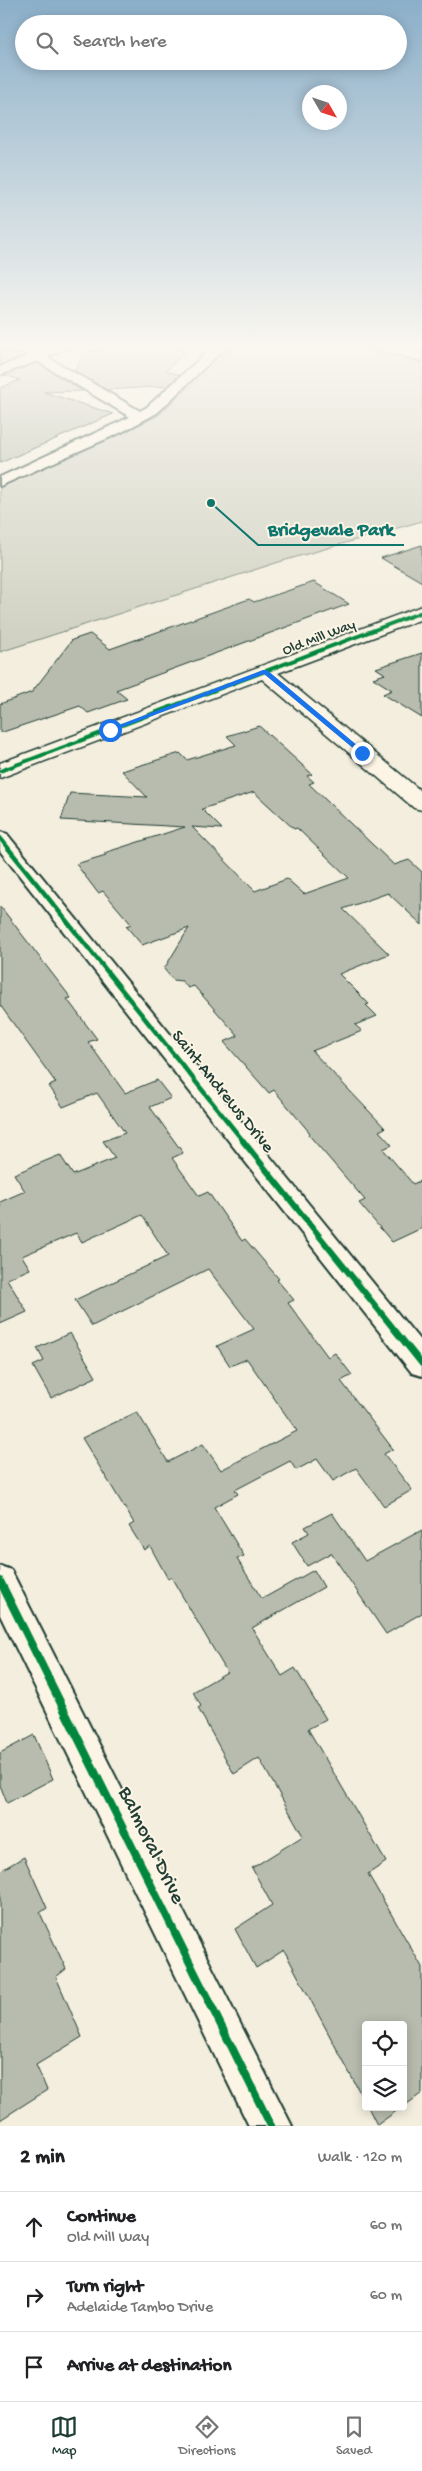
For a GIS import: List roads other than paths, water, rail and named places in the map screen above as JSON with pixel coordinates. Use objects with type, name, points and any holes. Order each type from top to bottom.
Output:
[{"type":"street","points":[[0,482],[84,443]]},
{"type":"street","name":"Old Mill Way","points":[[0,770],[422,612]]},
{"type":"street","points":[[265,672],[422,803]]},
{"type":"street","name":"Saint Andrews Drive","points":[[0,838],[422,1364]]},
{"type":"street","name":"Balmoral Drive","points":[[0,1581],[271,2126]]},
{"type":"place","name":"Bridgevale Park","points":[[211,503]]}]
